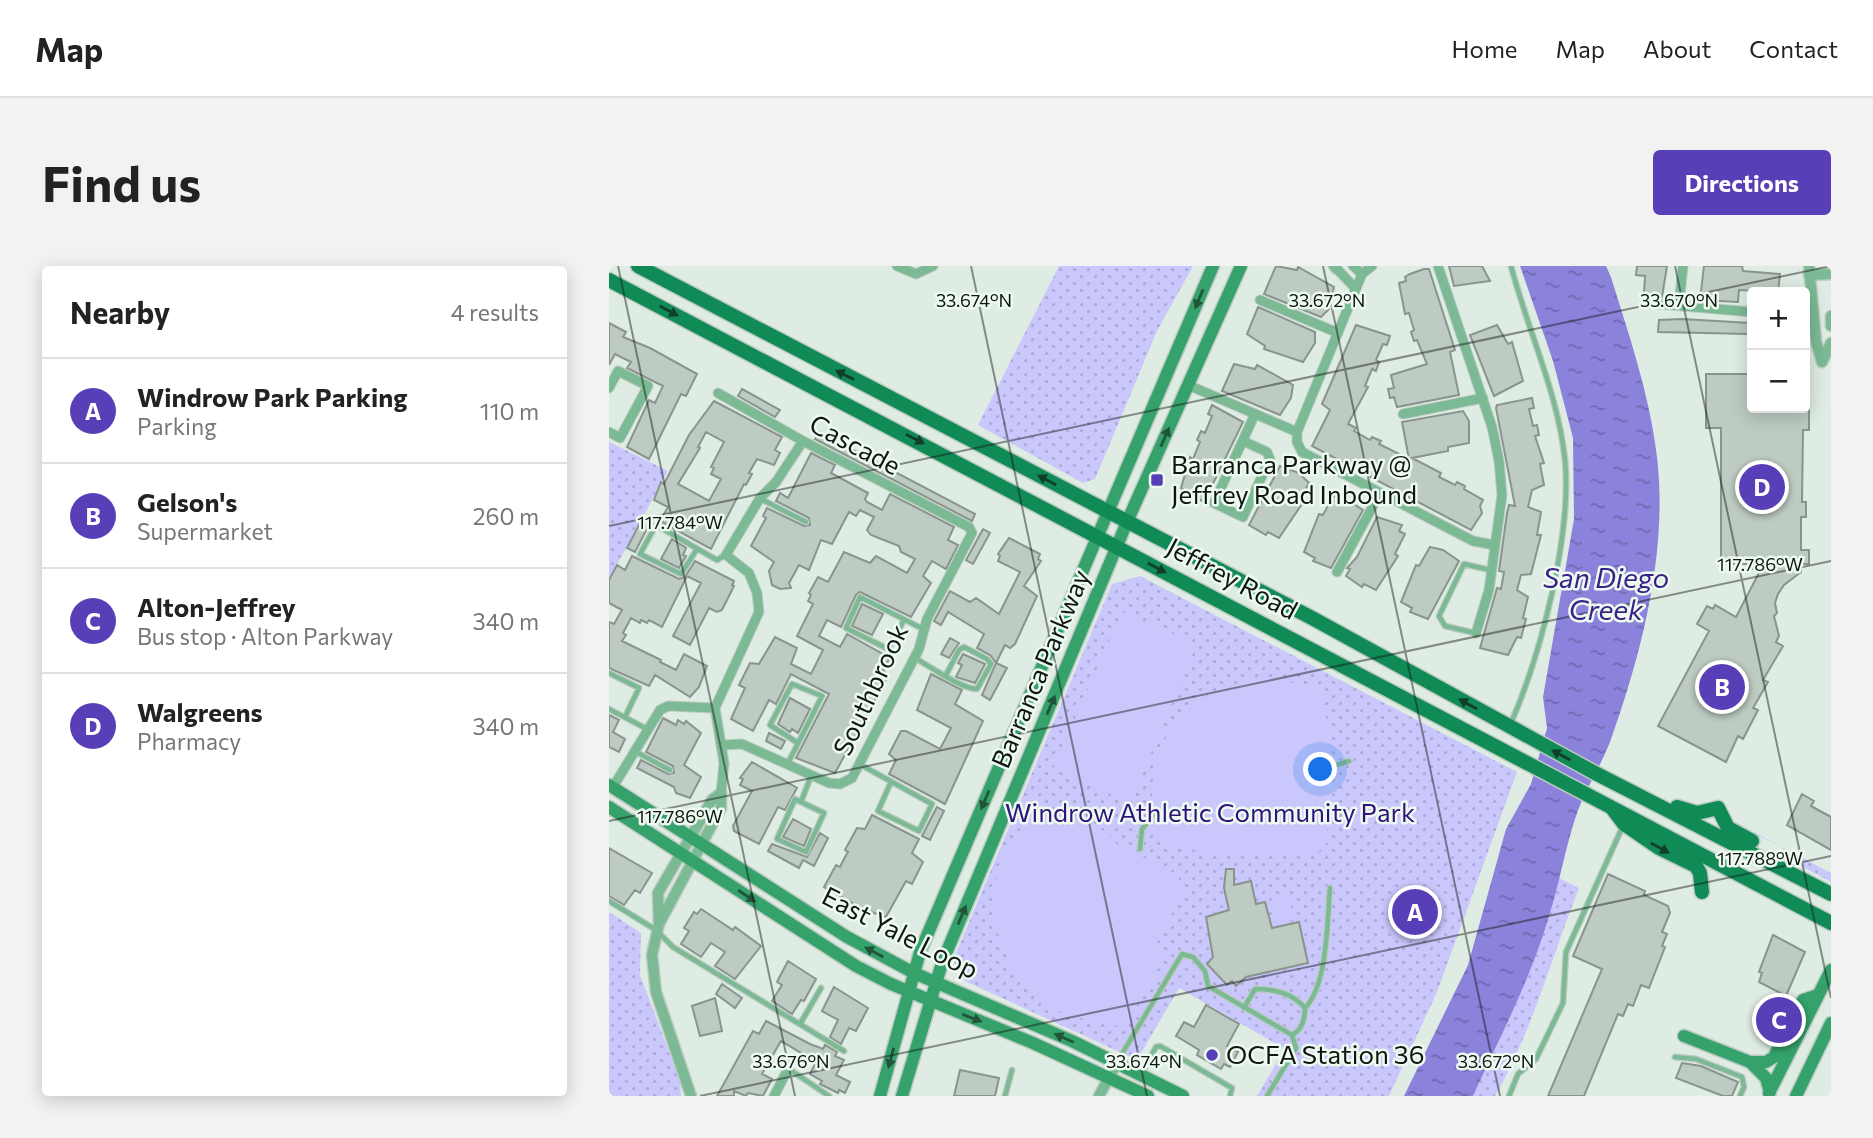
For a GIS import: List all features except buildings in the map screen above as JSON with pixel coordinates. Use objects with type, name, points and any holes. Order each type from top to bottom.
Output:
[{"type":"main road","name":"Jeffrey Road","points":[[638,266],[1350,638],[1595,773],[1801,876],[1831,894]]},
{"type":"main road","name":"Barranca Parkway","points":[[880,1096],[914,973],[943,897],[1213,266]]},
{"type":"main road","name":"Barranca Parkway","points":[[902,1096],[936,982],[1127,522],[1241,266]]},
{"type":"main road","name":"Jeffrey Road","points":[[609,280],[1609,805],[1627,819],[1736,872],[1831,923]]},
{"type":"main road","name":"East Yale Loop","points":[[611,786],[847,937],[914,973],[1142,1074],[1184,1096]]},
{"type":"main road","points":[[1653,802],[1697,813],[1718,808],[1728,828],[1777,854],[1801,876]]},
{"type":"main road","name":"East Yale Loop","points":[[609,807],[856,966],[929,1001],[1033,1043],[1148,1096]]},
{"type":"main road","points":[[1627,819],[1659,848],[1696,866],[1702,882],[1702,892],[1718,873],[1736,872]]},
{"type":"main road","points":[[1769,1094],[1831,970]]},
{"type":"main road","points":[[1750,1062],[1770,1061],[1803,1000],[1818,995]]},
{"type":"main road","points":[[1795,1096],[1831,1023]]},
{"type":"main road","points":[[1684,1036],[1750,1062],[1766,1078],[1769,1094]]},
{"type":"street","points":[[897,266],[916,274],[933,266]]},
{"type":"street","points":[[1353,266],[1362,274]]},
{"type":"street","points":[[1372,266],[1362,274],[1297,432],[1297,442],[1302,452],[1380,493],[1473,541],[1494,545]]},
{"type":"street","points":[[1438,266],[1492,427],[1501,484],[1491,570],[1476,633]]},
{"type":"street","points":[[1679,305],[1683,266]]},
{"type":"street","points":[[1335,267],[1356,289]]},
{"type":"street","points":[[1827,362],[1816,341],[1809,270],[1831,274]]},
{"type":"street","points":[[1260,300],[1338,333]]},
{"type":"street","points":[[1648,303],[1747,312]]},
{"type":"street","points":[[1831,316],[1831,326]]},
{"type":"street","points":[[1827,362],[1831,343]]},
{"type":"street","points":[[609,388],[618,371],[649,386],[620,438],[609,432]]},
{"type":"street","points":[[1188,385],[1297,432]]},
{"type":"street","name":"Cascade","points":[[718,393],[803,441],[969,527],[972,533]]},
{"type":"street","points":[[1403,414],[1483,398]]},
{"type":"street","points":[[1243,441],[1267,452],[1270,459],[1243,517],[1214,503],[1255,414]]},
{"type":"street","points":[[691,1096],[656,992],[652,955],[657,927],[687,857],[721,808],[722,745],[715,708],[759,612],[757,593],[748,573],[726,555],[760,498],[776,482],[803,441]]},
{"type":"street","points":[[1337,572],[1380,493]]},
{"type":"street","name":"Southbrook","points":[[722,745],[742,744],[829,783],[839,784],[852,778],[914,658],[924,630],[972,533]]},
{"type":"street","points":[[611,786],[664,707],[715,708]]},
{"type":"street","points":[[1099,1096],[1117,1063]]},
{"type":"street","points":[[775,1096],[788,1069]]},
{"type":"lane","points":[[1510,727],[1535,656],[1556,571],[1560,532],[1567,514],[1565,460],[1555,408],[1511,266]]},
{"type":"lane","points":[[760,498],[806,522]]},
{"type":"lane","points":[[697,548],[681,574],[640,554],[656,525],[697,548],[717,560],[726,555]]},
{"type":"lane","points":[[1476,633],[1445,626],[1439,616],[1464,564],[1491,570]]},
{"type":"lane","points":[[904,620],[888,649],[846,628],[860,597],[924,630]]},
{"type":"lane","points":[[914,658],[972,689],[978,689],[991,664],[964,647],[959,650],[946,675]]},
{"type":"lane","points":[[609,673],[639,688],[625,718]]},
{"type":"lane","points":[[787,764],[798,743],[822,696],[792,684],[770,725],[798,743]]},
{"type":"lane","points":[[609,709],[648,730]]},
{"type":"lane","points":[[635,752],[670,770]]},
{"type":"lane","points":[[1330,767],[1349,761]]},
{"type":"lane","points":[[860,765],[932,804],[919,831],[878,811],[891,782]]},
{"type":"lane","points":[[801,802],[811,775]]},
{"type":"lane","points":[[795,799],[801,802],[824,813],[806,852],[777,838],[795,799]]},
{"type":"lane","points":[[1140,849],[1142,829],[1153,815]]},
{"type":"lane","points":[[1509,1096],[1518,1074],[1536,1059],[1563,1003],[1566,952],[1627,819]]},
{"type":"lane","points":[[1292,1035],[1298,1032],[1305,1008],[1317,987],[1323,960],[1330,888]]},
{"type":"lane","points":[[609,901],[657,927],[673,947],[844,1051]]},
{"type":"lane","points":[[1117,1063],[1182,954],[1193,957],[1205,971],[1208,986],[1292,1035],[1296,1048],[1267,1096]]},
{"type":"lane","points":[[800,1024],[821,988]]},
{"type":"lane","points":[[1244,1008],[1255,989],[1271,989],[1296,998],[1305,1008]]},
{"type":"lane","points":[[1142,1074],[1156,1047],[1160,1046],[1232,1088],[1230,1096]]},
{"type":"lane","points":[[1675,1057],[1696,1059],[1742,1077],[1744,1087],[1740,1096]]},
{"type":"lane","points":[[788,1069],[829,1096]]},
{"type":"lane","points":[[1005,1096],[1011,1070]]},
{"type":"green space","points":[[1059,266],[1193,266],[1157,331],[1095,479],[1083,483],[978,425]]},
{"type":"green space","points":[[609,442],[668,471],[609,579]]},
{"type":"green space","name":"Windrow Athletic Community Park","points":[[1140,576],[1517,772],[1437,992],[1389,1096],[1257,1096],[1285,1049],[1179,988],[1137,1060],[965,981],[953,960],[1112,584]]},
{"type":"green space","points":[[1122,612],[1197,644],[1130,803],[1053,769]]},
{"type":"green space","points":[[1271,677],[1323,691],[1330,749],[1327,843],[1314,856],[1206,852],[1162,844],[1154,812],[1153,782],[1158,755],[1170,730],[1188,710],[1211,694],[1239,683]]},
{"type":"green space","points":[[1048,807],[1109,833],[1113,842],[1178,875],[1183,892],[1155,947],[1168,952],[1124,1027],[1071,1016],[1042,1002],[1010,963],[997,931],[995,895],[1002,861],[1018,834]]},
{"type":"green space","points":[[1733,821],[1831,873],[1831,882],[1805,868],[1780,846],[1732,823]]},
{"type":"green space","points":[[1559,878],[1579,888],[1531,1020],[1495,1096],[1473,1096],[1532,962]]},
{"type":"green space","points":[[1289,897],[1294,920],[1274,924],[1269,901]]},
{"type":"green space","points":[[609,912],[641,933],[640,975],[680,1081],[681,1096],[609,1096]]},
{"type":"water","name":"San Diego Creek","points":[[1520,266],[1606,266],[1611,277],[1638,366],[1657,457],[1659,529],[1650,601],[1622,708],[1602,761],[1575,819],[1542,939],[1473,1096],[1404,1096],[1468,965],[1506,829],[1531,784],[1547,728],[1543,697],[1574,519],[1573,438],[1553,361]]},
{"type":"place","name":"Barranca Parkway @ Jeffrey Road Inbound","points":[[1157,480]]},
{"type":"place","name":"Walgreens","points":[[1762,487]]},
{"type":"place","name":"Gelson's","points":[[1722,687]]},
{"type":"place","name":"Windrow Park Parking","points":[[1415,912]]},
{"type":"place","name":"Alton-Jeffrey","points":[[1779,1020]]},
{"type":"place","name":"OCFA Station 36","points":[[1212,1055]]}]
